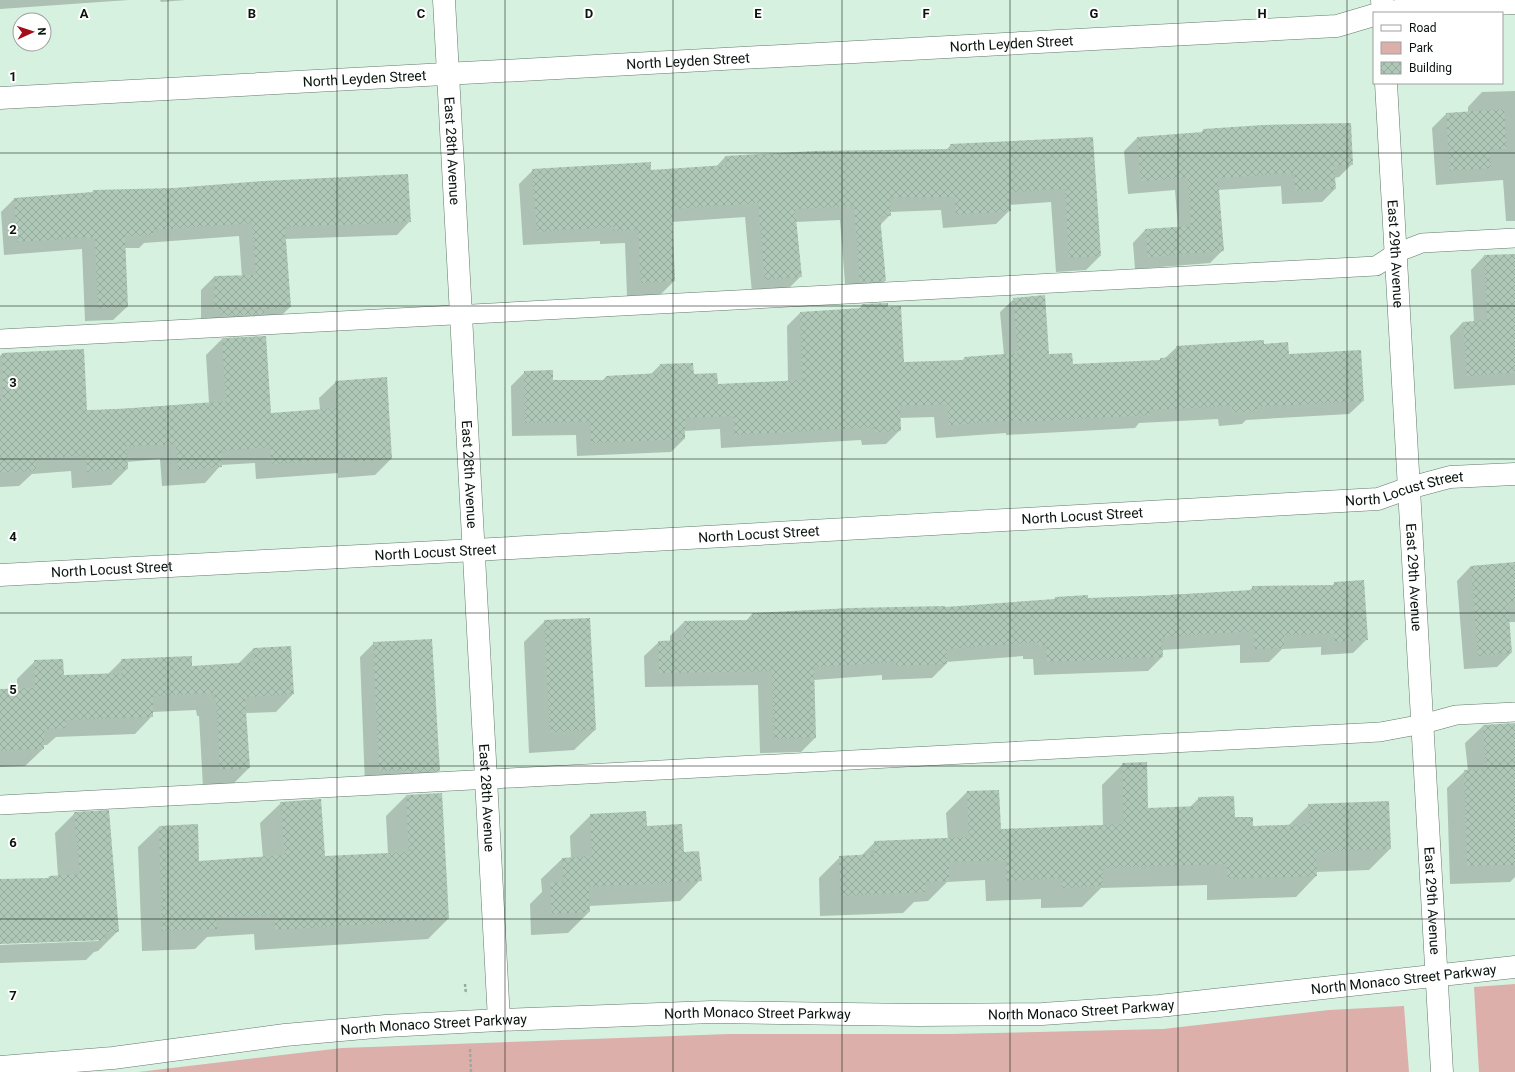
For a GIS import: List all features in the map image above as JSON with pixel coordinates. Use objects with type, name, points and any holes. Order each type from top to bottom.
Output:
[{"type":"street","name":"East 28th Avenue","points":[[444,0],[475,550],[499,1020]]},
{"type":"street","points":[[1382,0],[1382,12]]},
{"type":"street","points":[[1390,12],[1428,7],[1515,3]]},
{"type":"street","name":"North Leyden Street","points":[[0,98],[1337,26],[1373,15]]},
{"type":"street","name":"East 29th Avenue","points":[[1386,84],[1442,1072]]},
{"type":"street","name":"North Locust Street","points":[[0,575],[1378,499],[1409,488],[1450,477],[1515,474]]},
{"type":"street","name":"North Monaco Street Parkway","points":[[0,1067],[113,1058],[285,1035],[386,1026],[499,1020],[712,1012],[918,1015],[1042,1014],[1159,1006],[1305,992],[1437,974],[1515,967]]},
{"type":"lane","points":[[0,339],[1376,266],[1396,253],[1422,243],[1515,238]]},
{"type":"lane","points":[[0,805],[486,778],[1380,732],[1422,724],[1456,715],[1515,712]]},
{"type":"green space","points":[[1515,984],[1515,1072],[1479,1072],[1474,987]]},
{"type":"green space","points":[[1404,1006],[1409,1072],[138,1072],[342,1048],[729,1034],[949,1034],[1163,1029],[1329,1010]]},
{"type":"building","points":[[1504,109],[1507,149],[1490,150],[1491,168],[1450,171],[1446,113]]},
{"type":"building","points":[[1351,123],[1353,165],[1334,166],[1336,189],[1295,191],[1294,173],[1218,178],[1224,251],[1148,257],[1145,229],[1191,226],[1188,178],[1141,181],[1137,137],[1203,132],[1203,129],[1264,125]]},
{"type":"building","points":[[1093,137],[1101,256],[1069,258],[1065,189],[1009,192],[1011,211],[956,215],[955,197],[890,198],[891,216],[880,216],[886,281],[860,282],[854,206],[795,209],[802,277],[765,280],[758,203],[672,209],[675,281],[641,283],[638,230],[613,231],[613,227],[537,232],[532,169],[651,162],[651,170],[726,165],[725,156],[814,151],[951,149],[950,144]]},
{"type":"building","points":[[408,174],[411,222],[285,227],[291,307],[264,309],[264,314],[221,316],[220,309],[214,309],[214,276],[256,275],[252,223],[153,230],[153,235],[125,236],[128,307],[98,308],[95,237],[17,242],[14,198],[93,192],[93,190],[174,188],[263,181]]},
{"type":"building","points":[[1515,254],[1515,373],[1467,376],[1463,322],[1487,320],[1484,255]]},
{"type":"building","points":[[1045,295],[1049,354],[1072,353],[1073,364],[1160,360],[1160,358],[1177,357],[1176,346],[1264,340],[1264,344],[1288,342],[1289,354],[1361,350],[1364,401],[1257,407],[1257,411],[1232,412],[1232,406],[1149,410],[1150,415],[1019,422],[1019,420],[949,425],[948,404],[900,406],[901,431],[875,432],[875,427],[734,435],[734,416],[685,418],[685,439],[591,443],[590,422],[525,423],[524,371],[553,370],[553,380],[606,380],[606,376],[660,373],[660,364],[693,363],[694,374],[717,373],[718,384],[802,380],[800,312],[862,308],[862,304],[888,303],[888,307],[901,306],[904,362],[964,360],[964,357],[1018,353],[1013,298]]},
{"type":"building","points":[[266,336],[271,413],[337,408],[335,381],[387,377],[392,459],[354,462],[354,458],[272,464],[270,447],[221,451],[222,467],[178,470],[176,444],[127,447],[128,469],[87,472],[86,455],[36,459],[36,471],[0,472],[0,399],[3,399],[2,353],[84,349],[87,410],[124,409],[226,401],[222,338]]},
{"type":"building","points":[[1515,562],[1515,602],[1508,603],[1512,653],[1478,656],[1471,566]]},
{"type":"building","points":[[1364,580],[1368,640],[1335,642],[1334,634],[1284,635],[1284,648],[1254,649],[1254,631],[1162,637],[1163,657],[1047,662],[1046,645],[1037,646],[1037,642],[947,649],[947,664],[896,666],[896,662],[814,667],[816,738],[774,739],[772,671],[659,673],[658,641],[684,640],[684,621],[752,620],[752,613],[851,608],[945,607],[1055,599],[1055,597],[1088,595],[1088,598],[1169,595],[1252,590],[1252,586],[1334,585],[1334,582]]},
{"type":"building","points":[[590,618],[596,730],[550,732],[544,620]]},
{"type":"building","points":[[432,639],[440,771],[405,773],[405,770],[379,771],[373,642]]},
{"type":"building","points":[[291,646],[294,694],[245,697],[250,768],[220,770],[216,699],[214,699],[214,693],[153,696],[153,717],[66,720],[66,728],[44,729],[44,749],[0,751],[0,689],[35,688],[34,660],[63,659],[64,675],[122,673],[121,659],[192,656],[192,666],[254,662],[253,648]]},
{"type":"building","points":[[1515,723],[1515,865],[1467,866],[1464,770],[1486,769],[1483,725]]},
{"type":"building","points":[[1147,762],[1148,808],[1199,806],[1198,797],[1234,796],[1235,817],[1253,817],[1253,826],[1310,824],[1308,804],[1389,801],[1391,849],[1316,852],[1317,876],[1228,879],[1227,864],[1103,868],[1103,886],[1062,888],[1061,878],[1006,881],[1006,860],[949,862],[949,881],[925,882],[925,892],[841,896],[839,856],[875,854],[874,841],[969,837],[967,791],[999,790],[1001,829],[1124,824],[1122,763]]},
{"type":"building","points":[[442,793],[449,919],[275,930],[274,914],[216,918],[217,929],[162,931],[159,826],[198,824],[199,861],[285,855],[280,802],[321,799],[325,856],[409,852],[406,795]]},
{"type":"building","points":[[109,810],[119,932],[106,932],[107,940],[0,944],[0,879],[49,878],[49,876],[80,874],[74,812]]},
{"type":"building","points":[[646,811],[647,826],[682,824],[684,852],[699,851],[702,881],[589,887],[590,912],[552,914],[550,882],[564,882],[562,858],[592,856],[590,814]]}]
